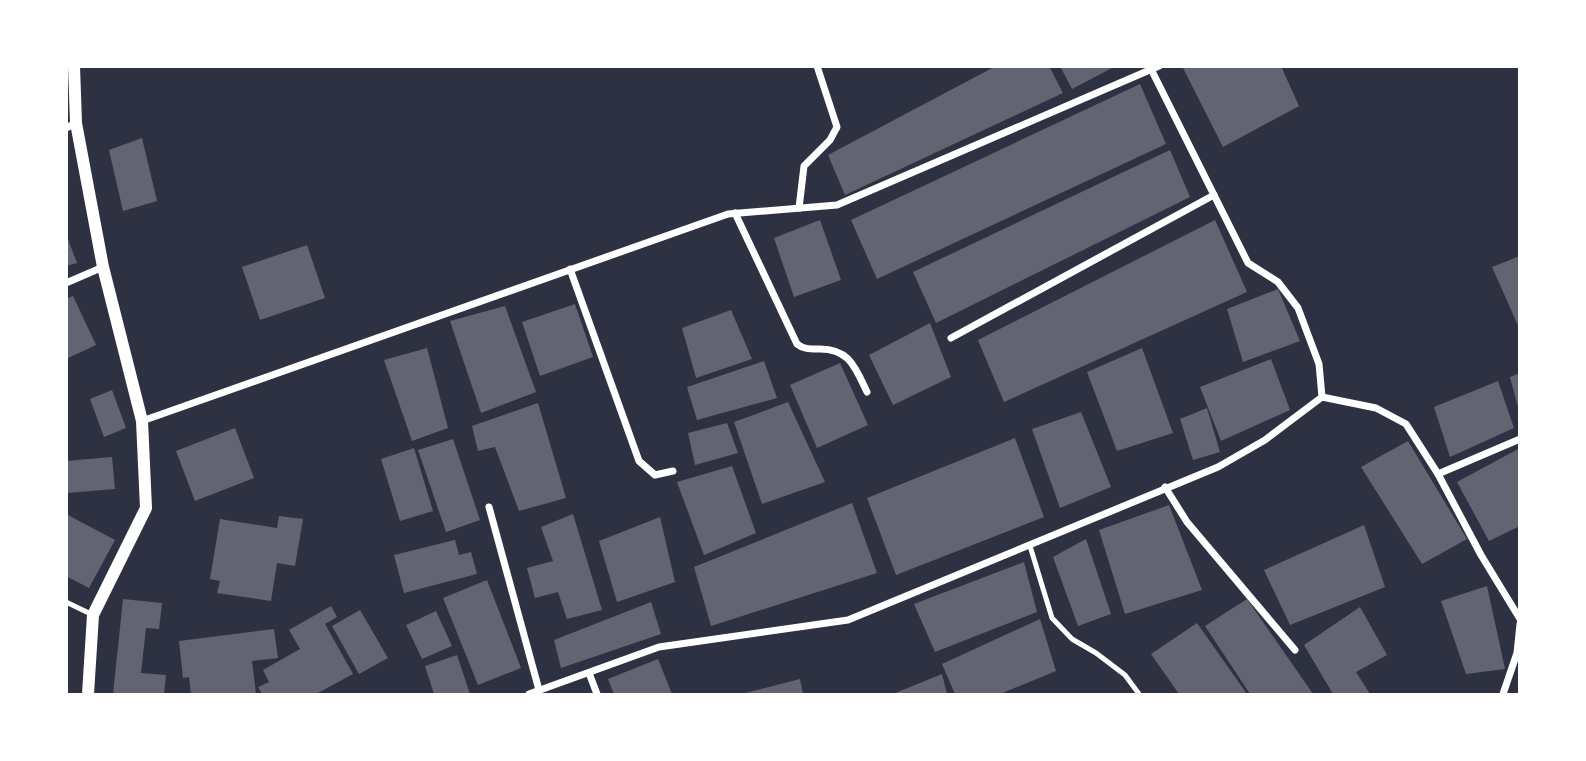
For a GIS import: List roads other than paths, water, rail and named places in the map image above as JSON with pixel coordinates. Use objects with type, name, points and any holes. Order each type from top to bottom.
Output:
[{"type":"street","points":[[74,66],[71,126],[142,421],[146,508],[93,615],[88,695]]},
{"type":"street","points":[[799,208],[804,166],[834,136],[837,127],[817,66]]},
{"type":"street","points":[[142,421],[735,213],[837,205],[1156,69],[1248,263],[1278,282],[1298,308],[1318,364],[1322,397]]},
{"type":"street","points":[[951,338],[1214,195]]},
{"type":"street","points":[[735,213],[797,344],[808,349],[843,352],[853,363],[867,392]]},
{"type":"street","points":[[66,282],[103,267]]},
{"type":"street","points":[[570,269],[639,461],[655,475],[673,471]]},
{"type":"street","points":[[529,695],[659,647],[848,620],[1218,467],[1265,440],[1322,397],[1376,408],[1406,425],[1438,474],[1520,621],[1517,653],[1503,695]]},
{"type":"street","points":[[1438,474],[1520,439]]},
{"type":"street","points":[[1165,487],[1187,522],[1295,650]]},
{"type":"street","points":[[489,507],[539,690]]},
{"type":"street","points":[[589,673],[597,695]]},
{"type":"lane","points":[[1030,546],[1052,618],[1072,639],[1125,675],[1139,695]]},
{"type":"lane","points":[[66,602],[93,615]]}]
